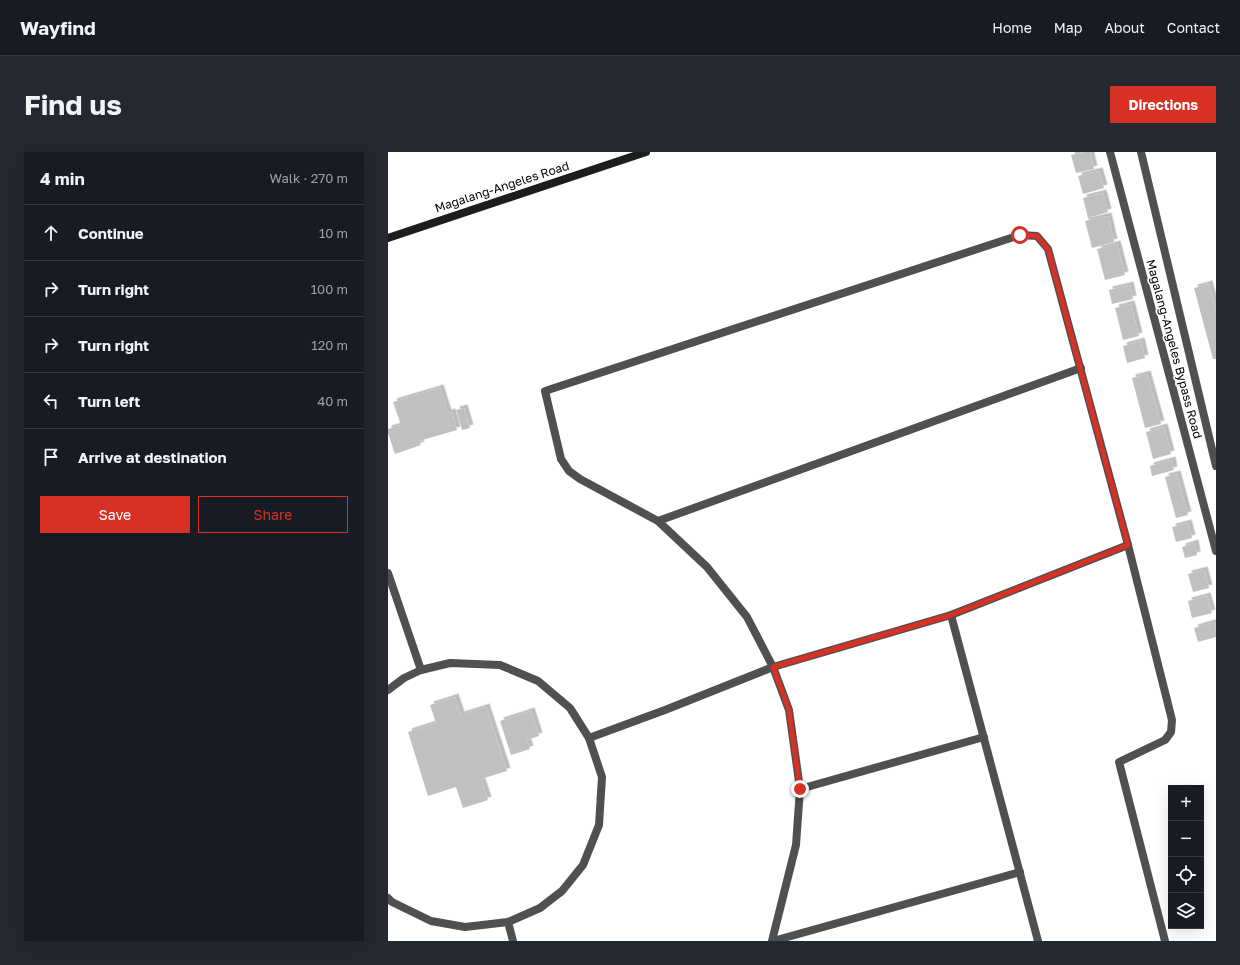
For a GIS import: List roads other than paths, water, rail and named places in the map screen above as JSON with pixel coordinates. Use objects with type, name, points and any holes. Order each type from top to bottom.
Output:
[{"type":"main road","name":"Magalang-Angeles Road","points":[[388,238],[646,152]]},
{"type":"street","name":"Magalang-Angeles Bypass Road","points":[[1110,152],[1216,551]]},
{"type":"street","name":"Magalang-Angeles Bypass Road","points":[[1140,152],[1216,466]]},
{"type":"street","points":[[1020,872],[772,941],[796,845],[800,789],[789,710],[773,667],[747,617],[708,567],[658,521],[569,471],[561,459],[545,391],[1020,235],[1037,236],[1048,249],[1128,545],[1172,720],[1171,732],[1164,740],[1119,762],[1165,941]]},
{"type":"street","points":[[658,521],[1081,368]]},
{"type":"street","points":[[589,738],[665,710],[773,667],[951,615],[1128,545]]},
{"type":"street","points":[[388,574],[421,670]]},
{"type":"street","points":[[951,615],[1038,941]]},
{"type":"street","points":[[388,690],[404,678],[421,670],[450,662],[500,665],[538,680],[570,708],[589,738],[602,777],[600,825],[583,865],[562,891],[540,908],[508,922],[465,927],[431,921],[392,902],[388,898]]},
{"type":"street","points":[[800,789],[984,737]]},
{"type":"street","points":[[508,922],[513,941]]}]
